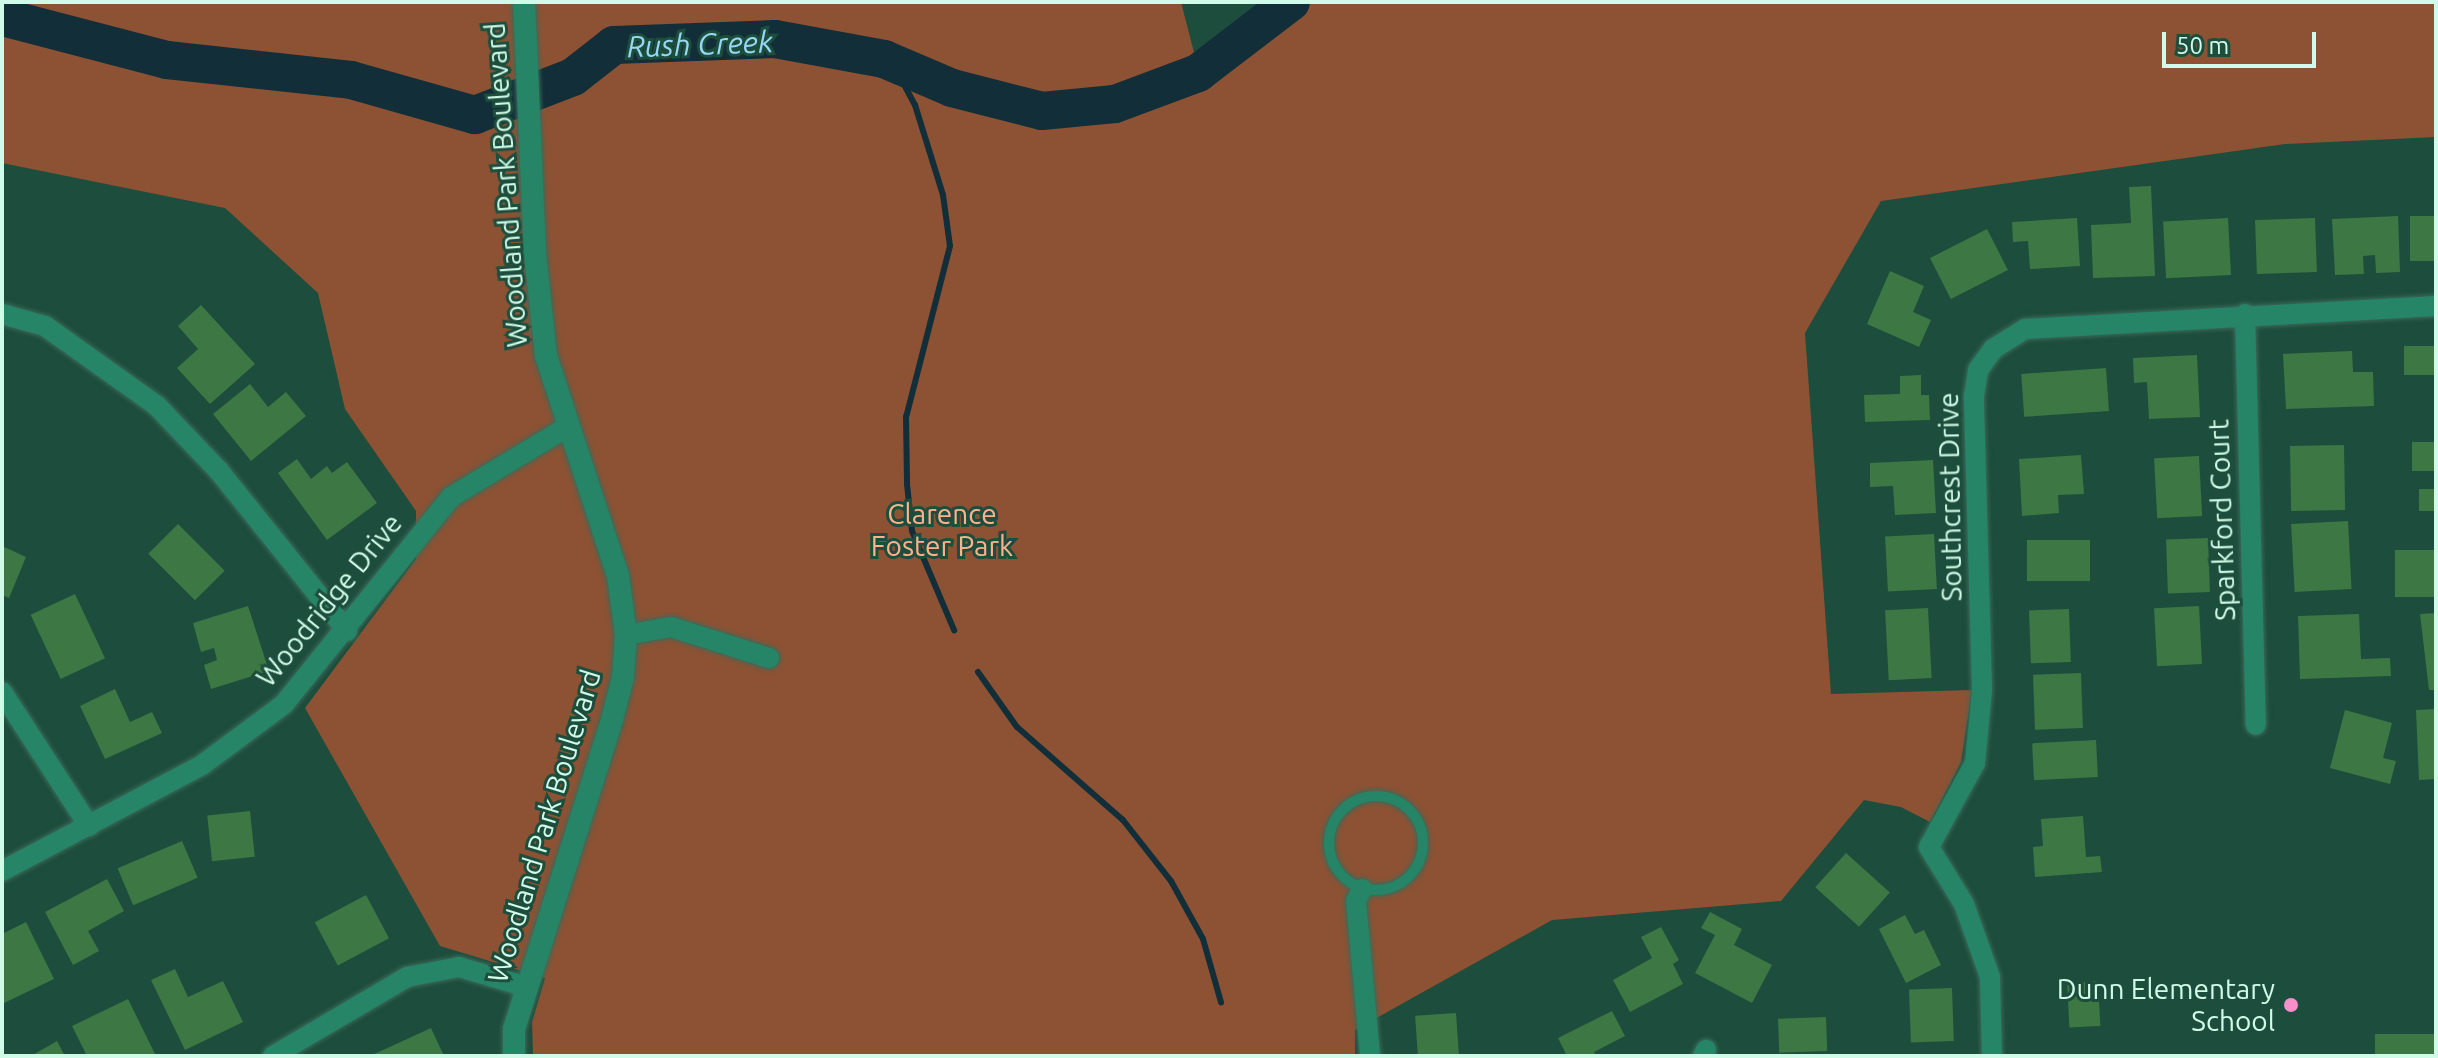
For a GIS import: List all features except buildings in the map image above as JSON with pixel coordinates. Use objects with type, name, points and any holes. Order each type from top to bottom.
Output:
[{"type":"street","name":"Woodland Park Boulevard","points":[[514,1056],[514,1029],[612,720],[626,635],[618,576],[546,356],[532,182],[524,2]]},
{"type":"street","name":"Southcrest Drive","points":[[1992,1056],[1990,977],[1964,904],[1929,847],[1975,763],[1982,690],[1974,396],[1978,370],[1993,349],[2025,329],[2245,314],[2436,306]]},
{"type":"street","points":[[2,314],[45,326],[157,406],[219,471],[347,631]]},
{"type":"street","name":"Sparkford Court","points":[[2245,314],[2256,725]]},
{"type":"street","name":"Woodridge Drive","points":[[2,871],[202,765],[284,704],[347,631],[451,497],[522,459],[567,427]]},
{"type":"street","points":[[626,635],[671,627],[769,658]]},
{"type":"street","points":[[2,692],[89,826]]},
{"type":"street","points":[[1362,889],[1356,901],[1370,1056]]},
{"type":"street","points":[[273,1056],[407,977],[459,967],[527,987]]},
{"type":"lane","points":[[1385,796],[1416,817],[1422,854],[1399,884],[1362,889],[1333,864],[1331,827],[1352,802],[1385,796]]},
{"type":"green space","name":"Clarence Foster Park","points":[[2,2],[1181,2],[1199,72],[1291,2],[2436,2],[2436,137],[2285,144],[1881,201],[1805,333],[1831,694],[1972,690],[1961,762],[1930,822],[1901,807],[1864,800],[1781,901],[1552,920],[1355,1030],[1355,1056],[533,1056],[532,1022],[545,978],[440,946],[305,708],[416,559],[416,511],[345,409],[318,293],[225,208],[2,163]]},
{"type":"waterway","name":"Rush Creek","points":[[2,17],[167,60],[351,80],[475,115],[573,77],[614,45],[775,39],[884,59],[952,88],[1042,111],[1115,104],[1198,73],[1291,2]]},
{"type":"waterway","points":[[892,62],[915,105],[943,195],[950,246],[906,417],[907,484],[912,531],[954,630]]},
{"type":"waterway","points":[[978,672],[1017,727],[1123,820],[1171,881],[1203,939],[1221,1002]]},
{"type":"place","name":"Dunn Elementary School","points":[[2291,1005]]}]
